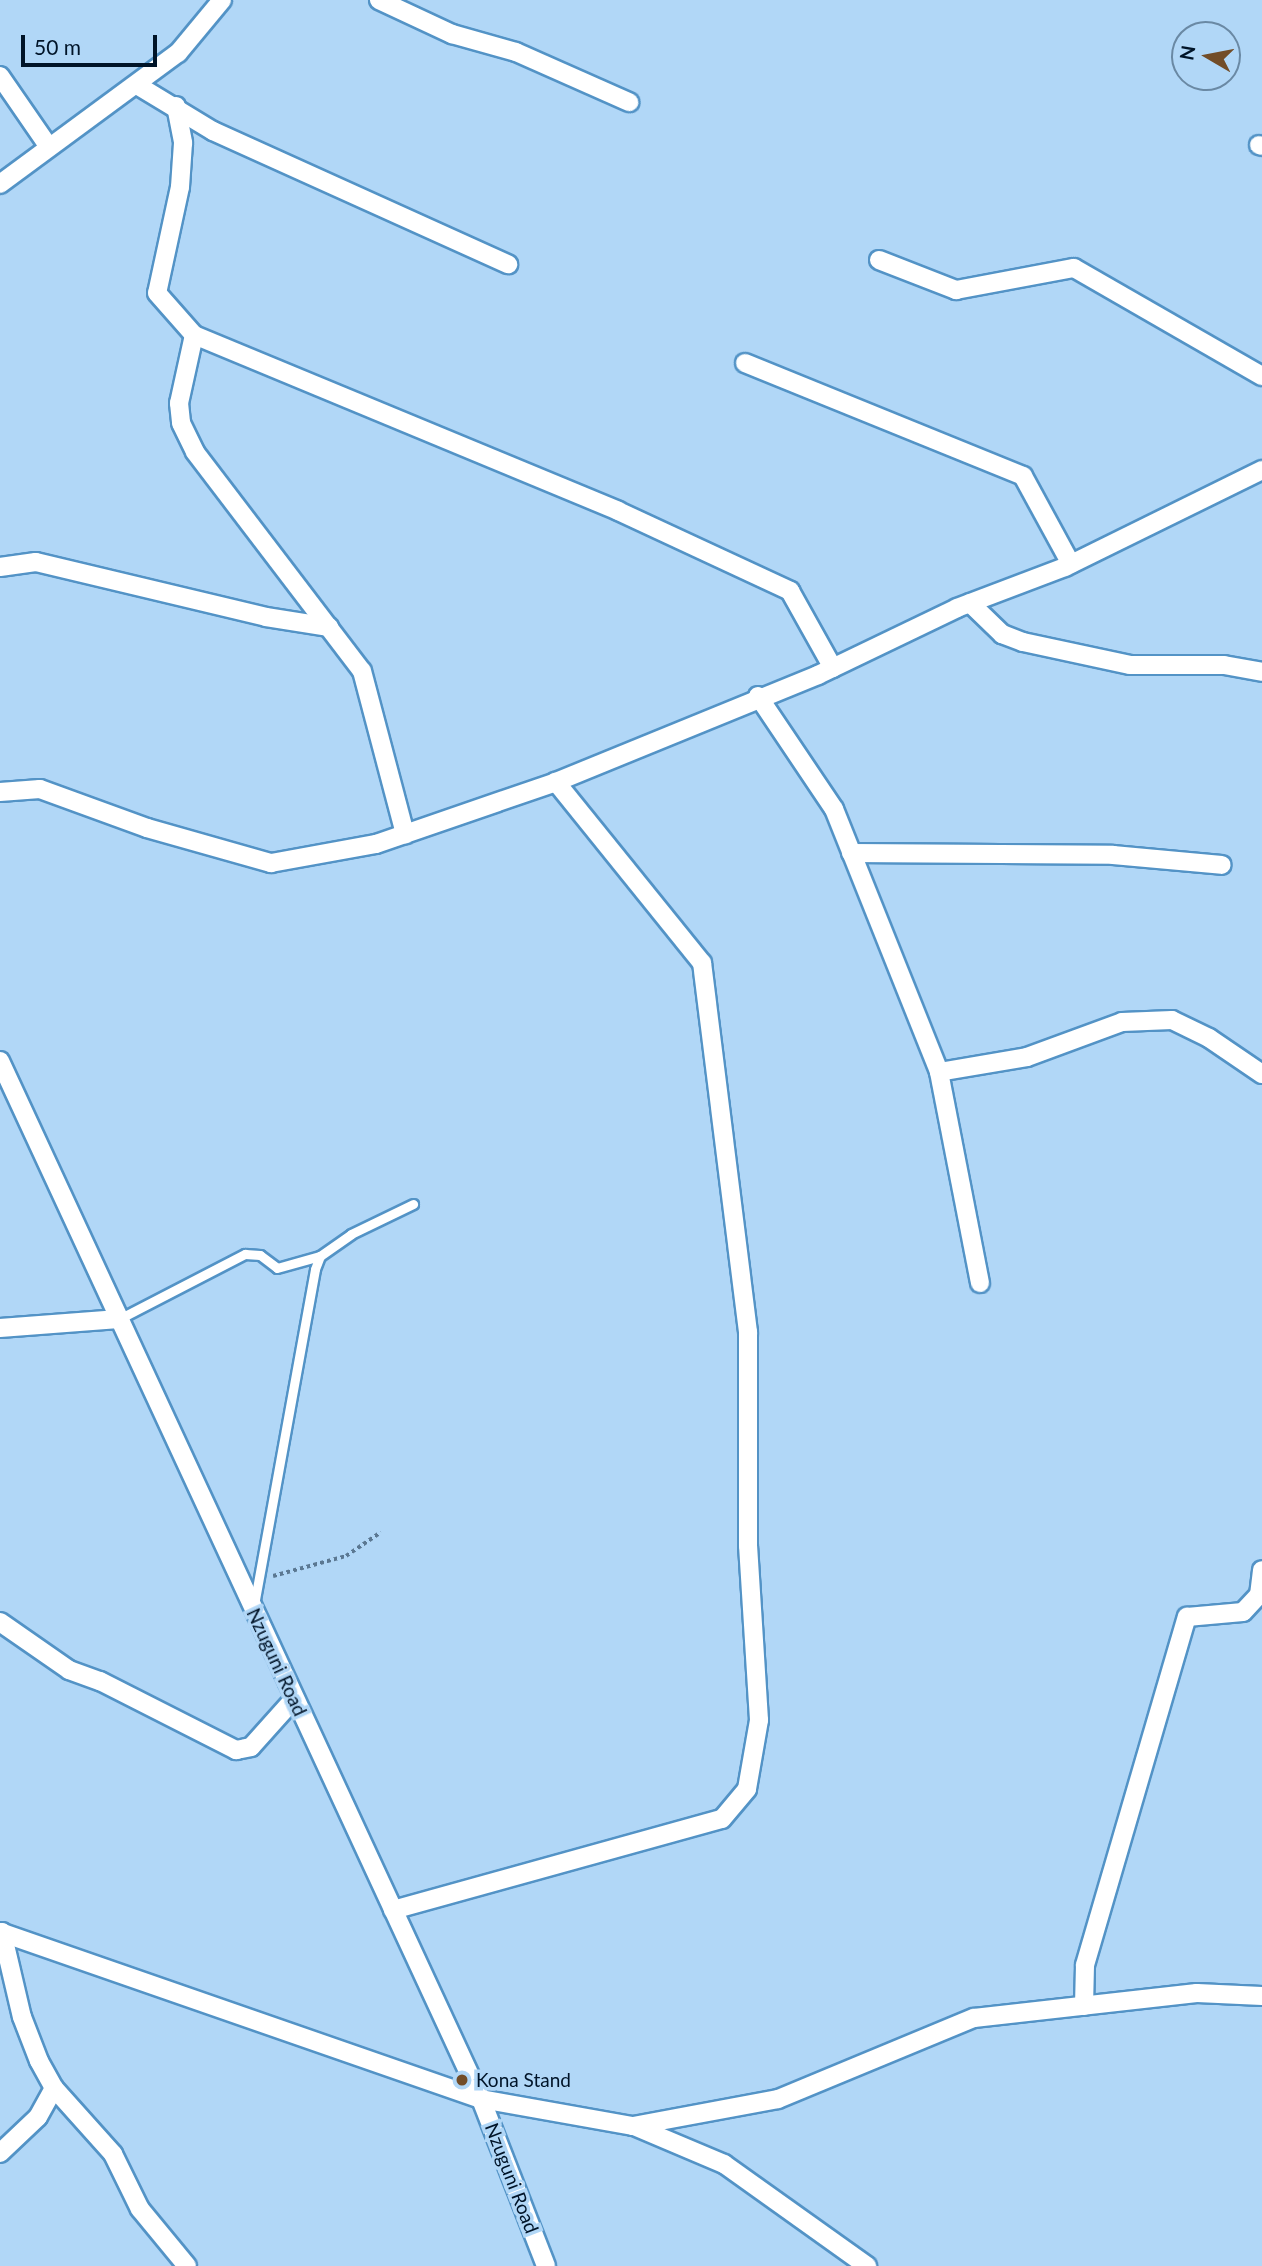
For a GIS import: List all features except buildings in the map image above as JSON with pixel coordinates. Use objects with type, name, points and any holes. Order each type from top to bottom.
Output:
[{"type":"street","points":[[0,184],[137,85],[189,43],[222,0]]},
{"type":"street","points":[[379,0],[452,34],[516,52],[629,103]]},
{"type":"street","points":[[0,76],[49,147]]},
{"type":"street","points":[[137,85],[176,106],[213,131],[508,264]]},
{"type":"street","points":[[176,106],[183,143],[180,187],[158,293],[194,335],[618,511],[790,591],[833,668]]},
{"type":"street","points":[[879,260],[956,289],[1074,268],[1262,376]]},
{"type":"street","points":[[194,335],[180,403],[181,424],[195,452],[362,671],[405,834]]},
{"type":"street","points":[[745,363],[1023,476],[1071,564]]},
{"type":"street","points":[[0,792],[40,789],[147,828],[271,863],[376,844],[556,782],[758,696],[833,668],[970,603],[1071,564],[1262,470]]},
{"type":"street","points":[[0,567],[36,562],[265,617],[329,627]]},
{"type":"street","points":[[970,603],[1002,634],[1023,642],[1130,665],[1224,665],[1262,672]]},
{"type":"street","points":[[758,696],[834,808],[939,1072],[980,1283]]},
{"type":"street","points":[[393,1910],[722,1819],[747,1789],[759,1720],[748,1546],[748,1332],[702,963],[556,782]]},
{"type":"street","points":[[851,853],[1113,855],[1222,865]]},
{"type":"street","points":[[939,1072],[1027,1057],[1122,1022],[1172,1020],[1209,1038],[1262,1074]]},
{"type":"street","name":"Nzuguni Road","points":[[0,1061],[481,2099],[546,2266]]},
{"type":"street","points":[[0,1328],[119,1320]]},
{"type":"street","points":[[1084,2006],[1085,1965],[1187,1617],[1243,1612],[1259,1594],[1262,1570]]},
{"type":"street","points":[[0,1622],[69,1670],[100,1681],[236,1750],[251,1747],[294,1699]]},
{"type":"street","points":[[1,1932],[481,2099],[633,2126],[746,2177],[867,2266]]},
{"type":"street","points":[[1,1932],[22,2017],[54,2088],[113,2154],[140,2209],[187,2266]]},
{"type":"street","points":[[633,2126],[778,2099],[974,2018],[1197,1993],[1262,1996]]},
{"type":"street","points":[[0,2153],[38,2117],[54,2088]]},
{"type":"lane","points":[[119,1320],[246,1254],[260,1255],[277,1268],[320,1256],[351,1234],[413,1204]]},
{"type":"lane","points":[[253,1610],[261,1580],[309,1289],[320,1256]]},
{"type":"path","points":[[261,1580],[345,1556],[381,1532]]},
{"type":"place","name":"Kona Stand","points":[[462,2080]]}]
